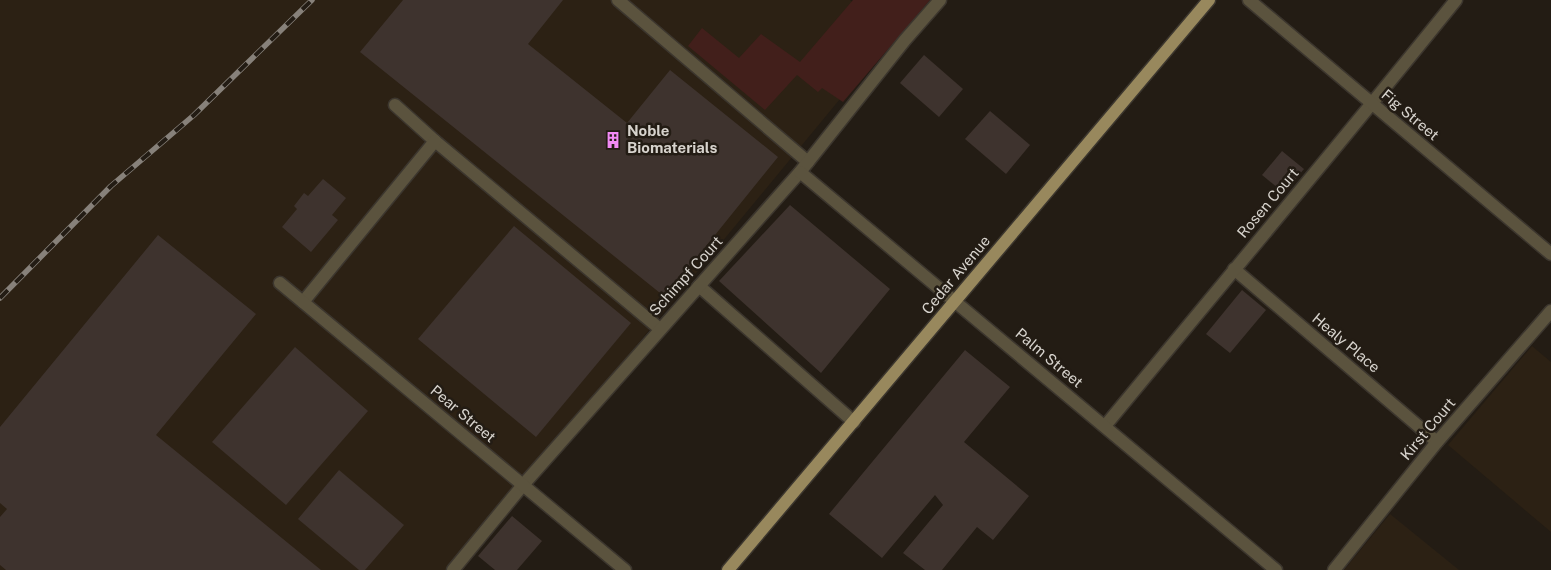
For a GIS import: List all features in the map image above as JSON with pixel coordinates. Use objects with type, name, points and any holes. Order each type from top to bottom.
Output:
[{"type":"main road","name":"Cedar Avenue","points":[[728,570],[1209,0]]},
{"type":"street","name":"Palm Street","points":[[618,0],[955,301],[1276,570]]},
{"type":"street","name":"Schimpf Court","points":[[453,570],[523,485],[804,167],[940,0]]},
{"type":"street","name":"Fig Street","points":[[1249,0],[1551,254]]},
{"type":"street","name":"Rosen Court","points":[[1106,426],[1456,0]]},
{"type":"street","points":[[395,105],[435,141],[660,330]]},
{"type":"street","points":[[303,302],[435,141]]},
{"type":"street","name":"Healy Place","points":[[1234,269],[1438,442]]},
{"type":"street","name":"Pear Street","points":[[280,283],[625,570]]},
{"type":"street","points":[[699,286],[854,422]]},
{"type":"street","name":"Kirst Court","points":[[1334,570],[1438,442],[1551,312]]},
{"type":"shaded area","points":[[0,0],[850,0],[892,36],[451,570],[0,570]]},
{"type":"shaded area","points":[[853,0],[930,0],[843,102],[822,88],[818,92],[797,75],[765,110],[688,46],[702,28],[739,58],[761,34],[800,62]]},
{"type":"shaded area","points":[[1532,346],[1551,362],[1551,532],[1448,445]]},
{"type":"shaded area","points":[[1390,514],[1459,570],[1344,570]]},
{"type":"building","name":"Noble Biomaterials","points":[[403,0],[563,0],[528,44],[627,123],[670,70],[778,157],[665,297],[360,52]]},
{"type":"building","points":[[924,55],[963,89],[939,117],[900,83]]},
{"type":"building","points":[[990,111],[1030,145],[1006,174],[965,139]]},
{"type":"building","points":[[1282,151],[1304,169],[1284,193],[1262,175]]},
{"type":"building","points":[[323,179],[346,198],[332,215],[338,220],[311,252],[282,227],[297,209],[294,206],[304,193],[308,196]]},
{"type":"building","points":[[790,205],[890,289],[821,373],[719,281]]},
{"type":"building","points":[[514,226],[631,323],[536,437],[418,339]]},
{"type":"building","points":[[158,235],[256,314],[156,435],[321,570],[6,570],[0,565],[0,517],[7,509],[0,503],[0,427]]},
{"type":"building","points":[[1242,290],[1266,310],[1230,353],[1206,334]]},
{"type":"building","points":[[295,347],[368,411],[286,505],[212,442]]},
{"type":"building","points":[[965,350],[1010,387],[964,442],[1029,496],[993,540],[977,527],[942,570],[925,570],[903,553],[943,505],[935,495],[882,558],[829,514]]},
{"type":"building","points":[[339,470],[404,525],[365,570],[359,570],[298,519]]},
{"type":"building","points":[[512,516],[542,541],[517,570],[495,570],[478,556]]},
{"type":"railway","points":[[0,298],[111,186],[194,115],[312,0]]},
{"type":"place","name":"Noble Biomaterials","points":[[613,140]]}]
